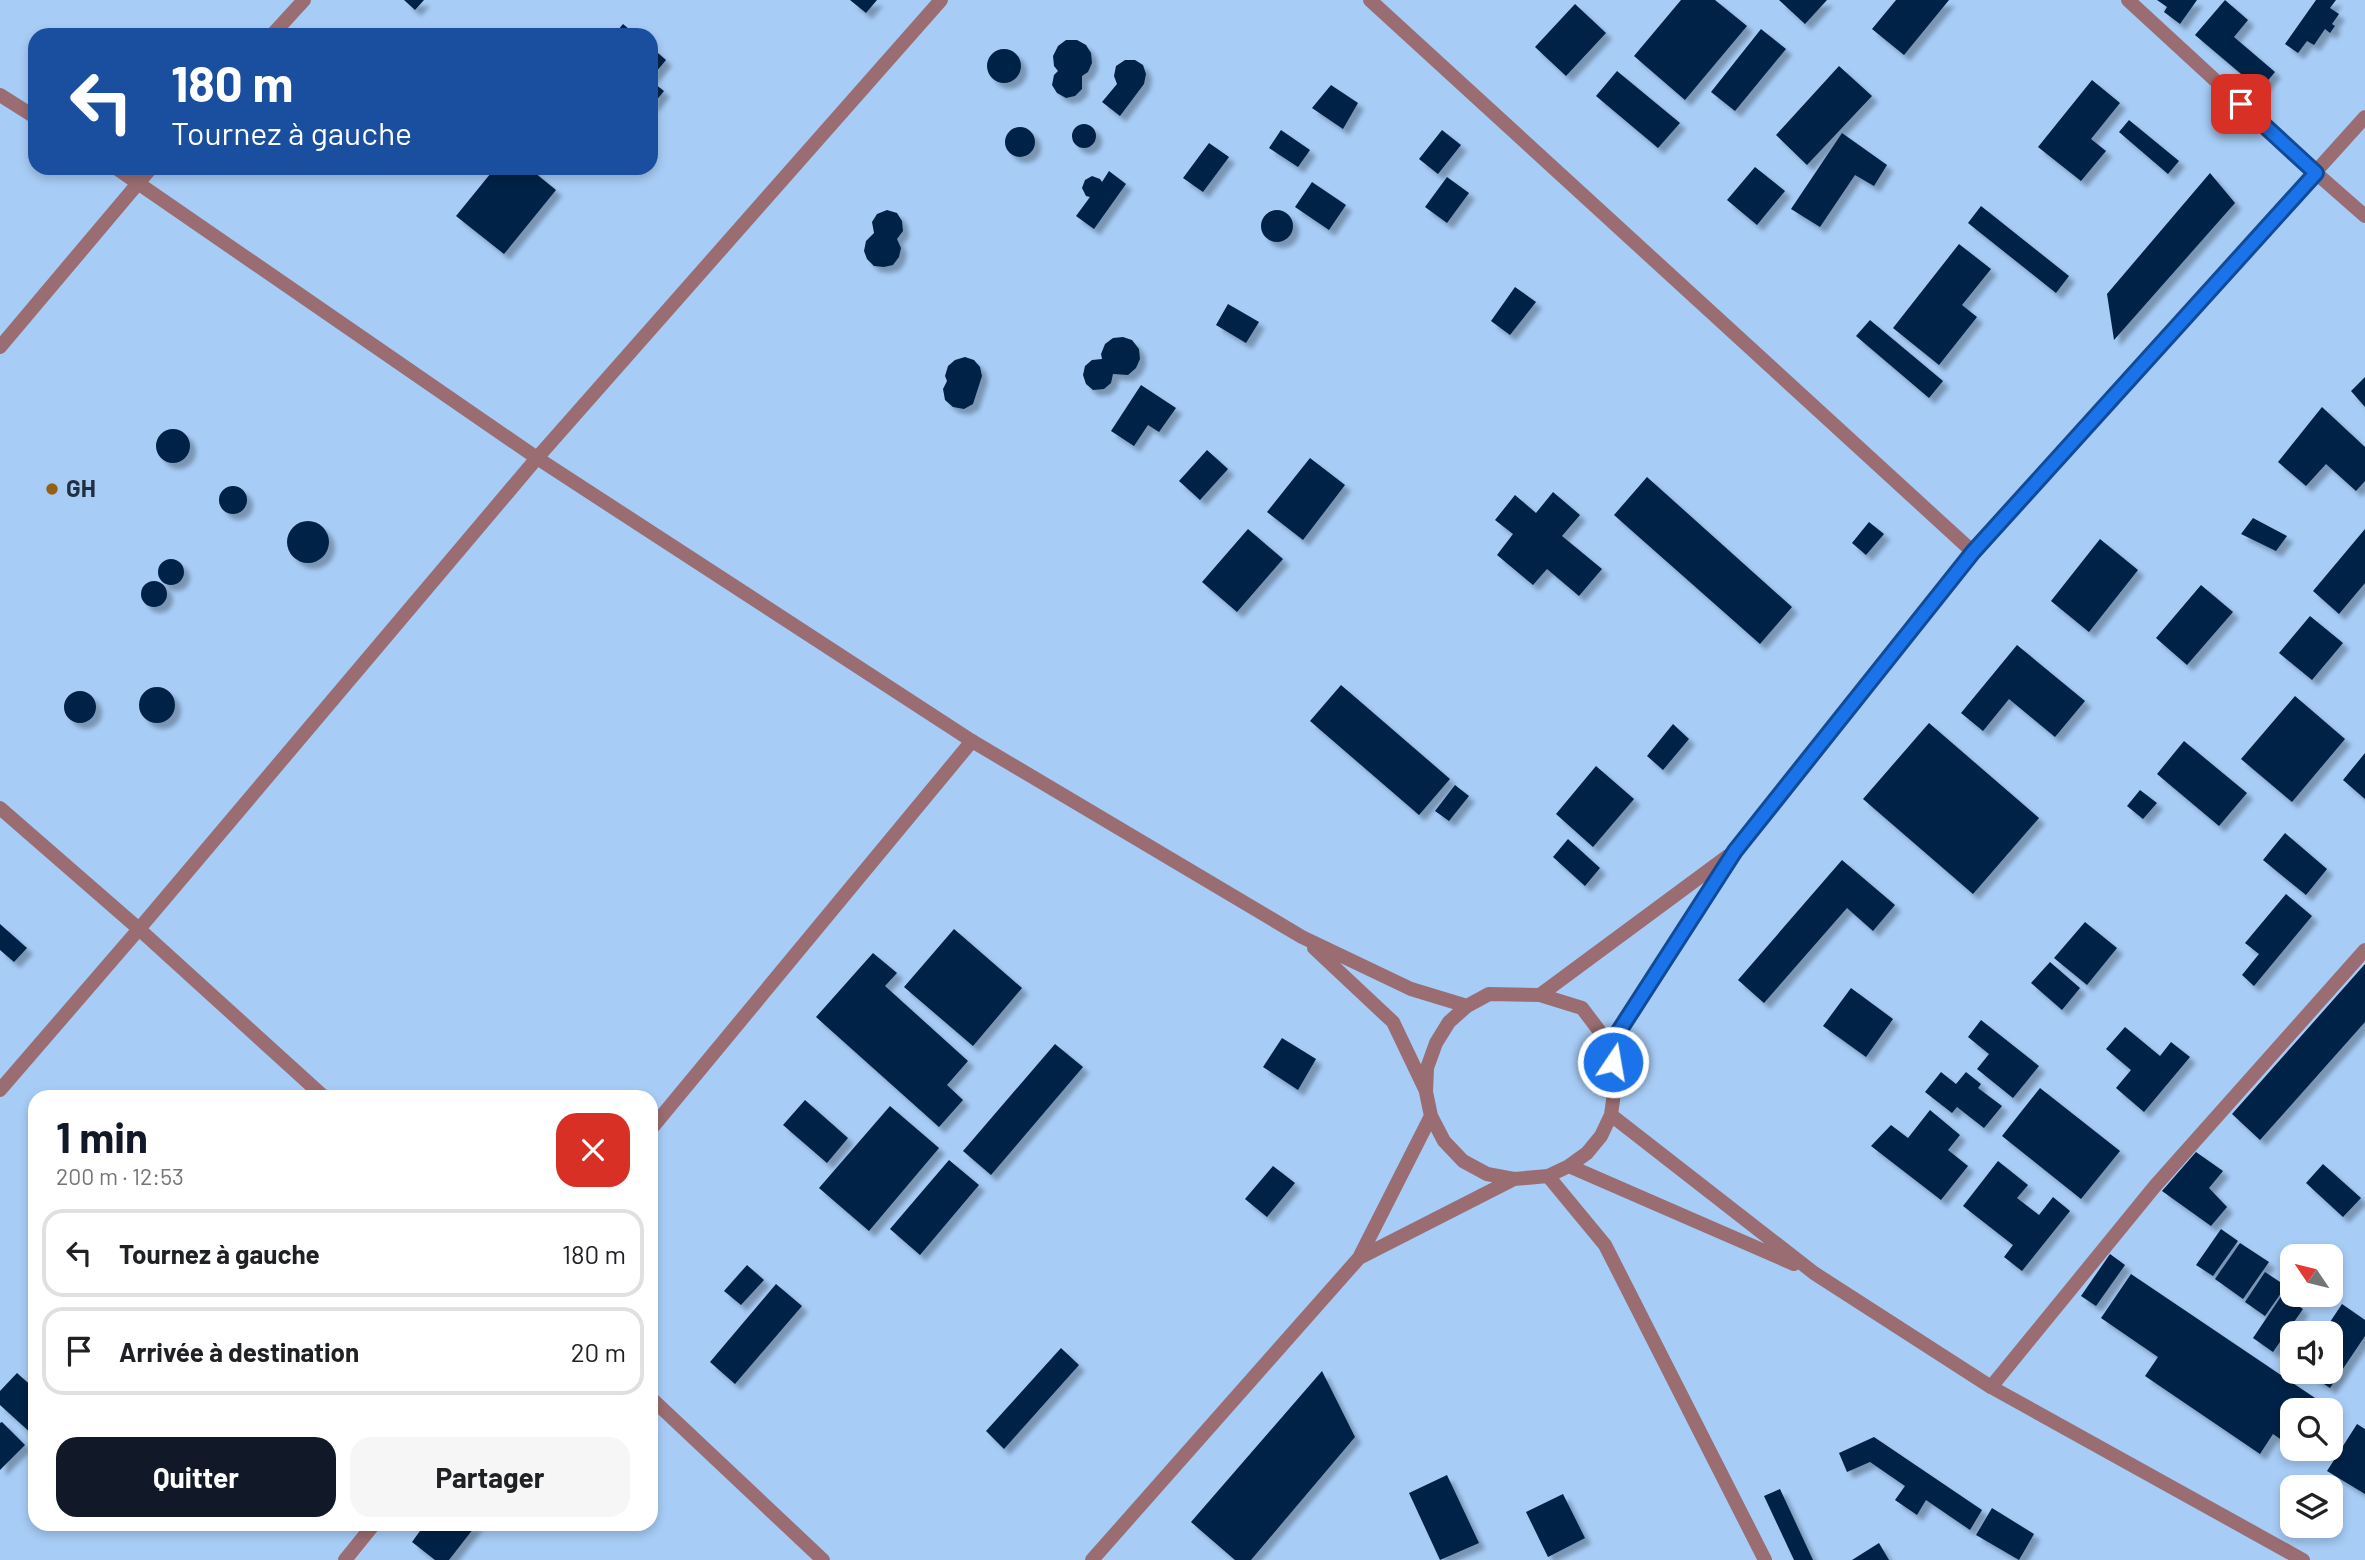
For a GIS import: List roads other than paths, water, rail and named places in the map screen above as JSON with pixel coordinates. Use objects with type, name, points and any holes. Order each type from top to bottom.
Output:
[{"type":"street","points":[[278,28],[303,0]]},
{"type":"street","points":[[0,1090],[537,458],[941,0]]},
{"type":"street","points":[[1370,0],[1973,552]]},
{"type":"street","points":[[2128,0],[2365,216]]},
{"type":"street","points":[[0,95],[28,113]]},
{"type":"street","points":[[1610,1045],[1735,851],[1973,552],[2365,117]]},
{"type":"street","points":[[128,175],[537,458],[972,741],[1302,937],[1411,989],[1467,1006]]},
{"type":"street","points":[[0,347],[145,175]]},
{"type":"street","points":[[658,1121],[972,741]]},
{"type":"street","points":[[0,808],[139,929],[316,1090]]},
{"type":"street","points":[[1540,995],[1735,851]]},
{"type":"street","points":[[1302,937],[1393,1022],[1426,1092],[1431,1116],[1444,1141],[1463,1161],[1487,1174],[1514,1179],[1548,1176],[1587,1153],[1601,1136],[1611,1115],[1616,1078],[1610,1045],[1583,1008],[1540,995],[1489,995],[1467,1006],[1449,1022],[1436,1044],[1427,1068],[1426,1092]]},
{"type":"street","points":[[1991,1387],[2155,1186],[2365,950]]},
{"type":"street","points":[[1611,1115],[1814,1273],[1991,1387],[2303,1560]]},
{"type":"street","points":[[1091,1560],[1359,1258],[1431,1116]]},
{"type":"street","points":[[1569,1166],[1814,1273]]},
{"type":"street","points":[[1548,1176],[1605,1245],[1765,1560]]},
{"type":"street","points":[[1359,1258],[1514,1179]]},
{"type":"street","points":[[658,1405],[823,1560]]},
{"type":"street","points":[[345,1560],[368,1531]]},
{"type":"place","name":"GH","points":[[52,489]]}]
